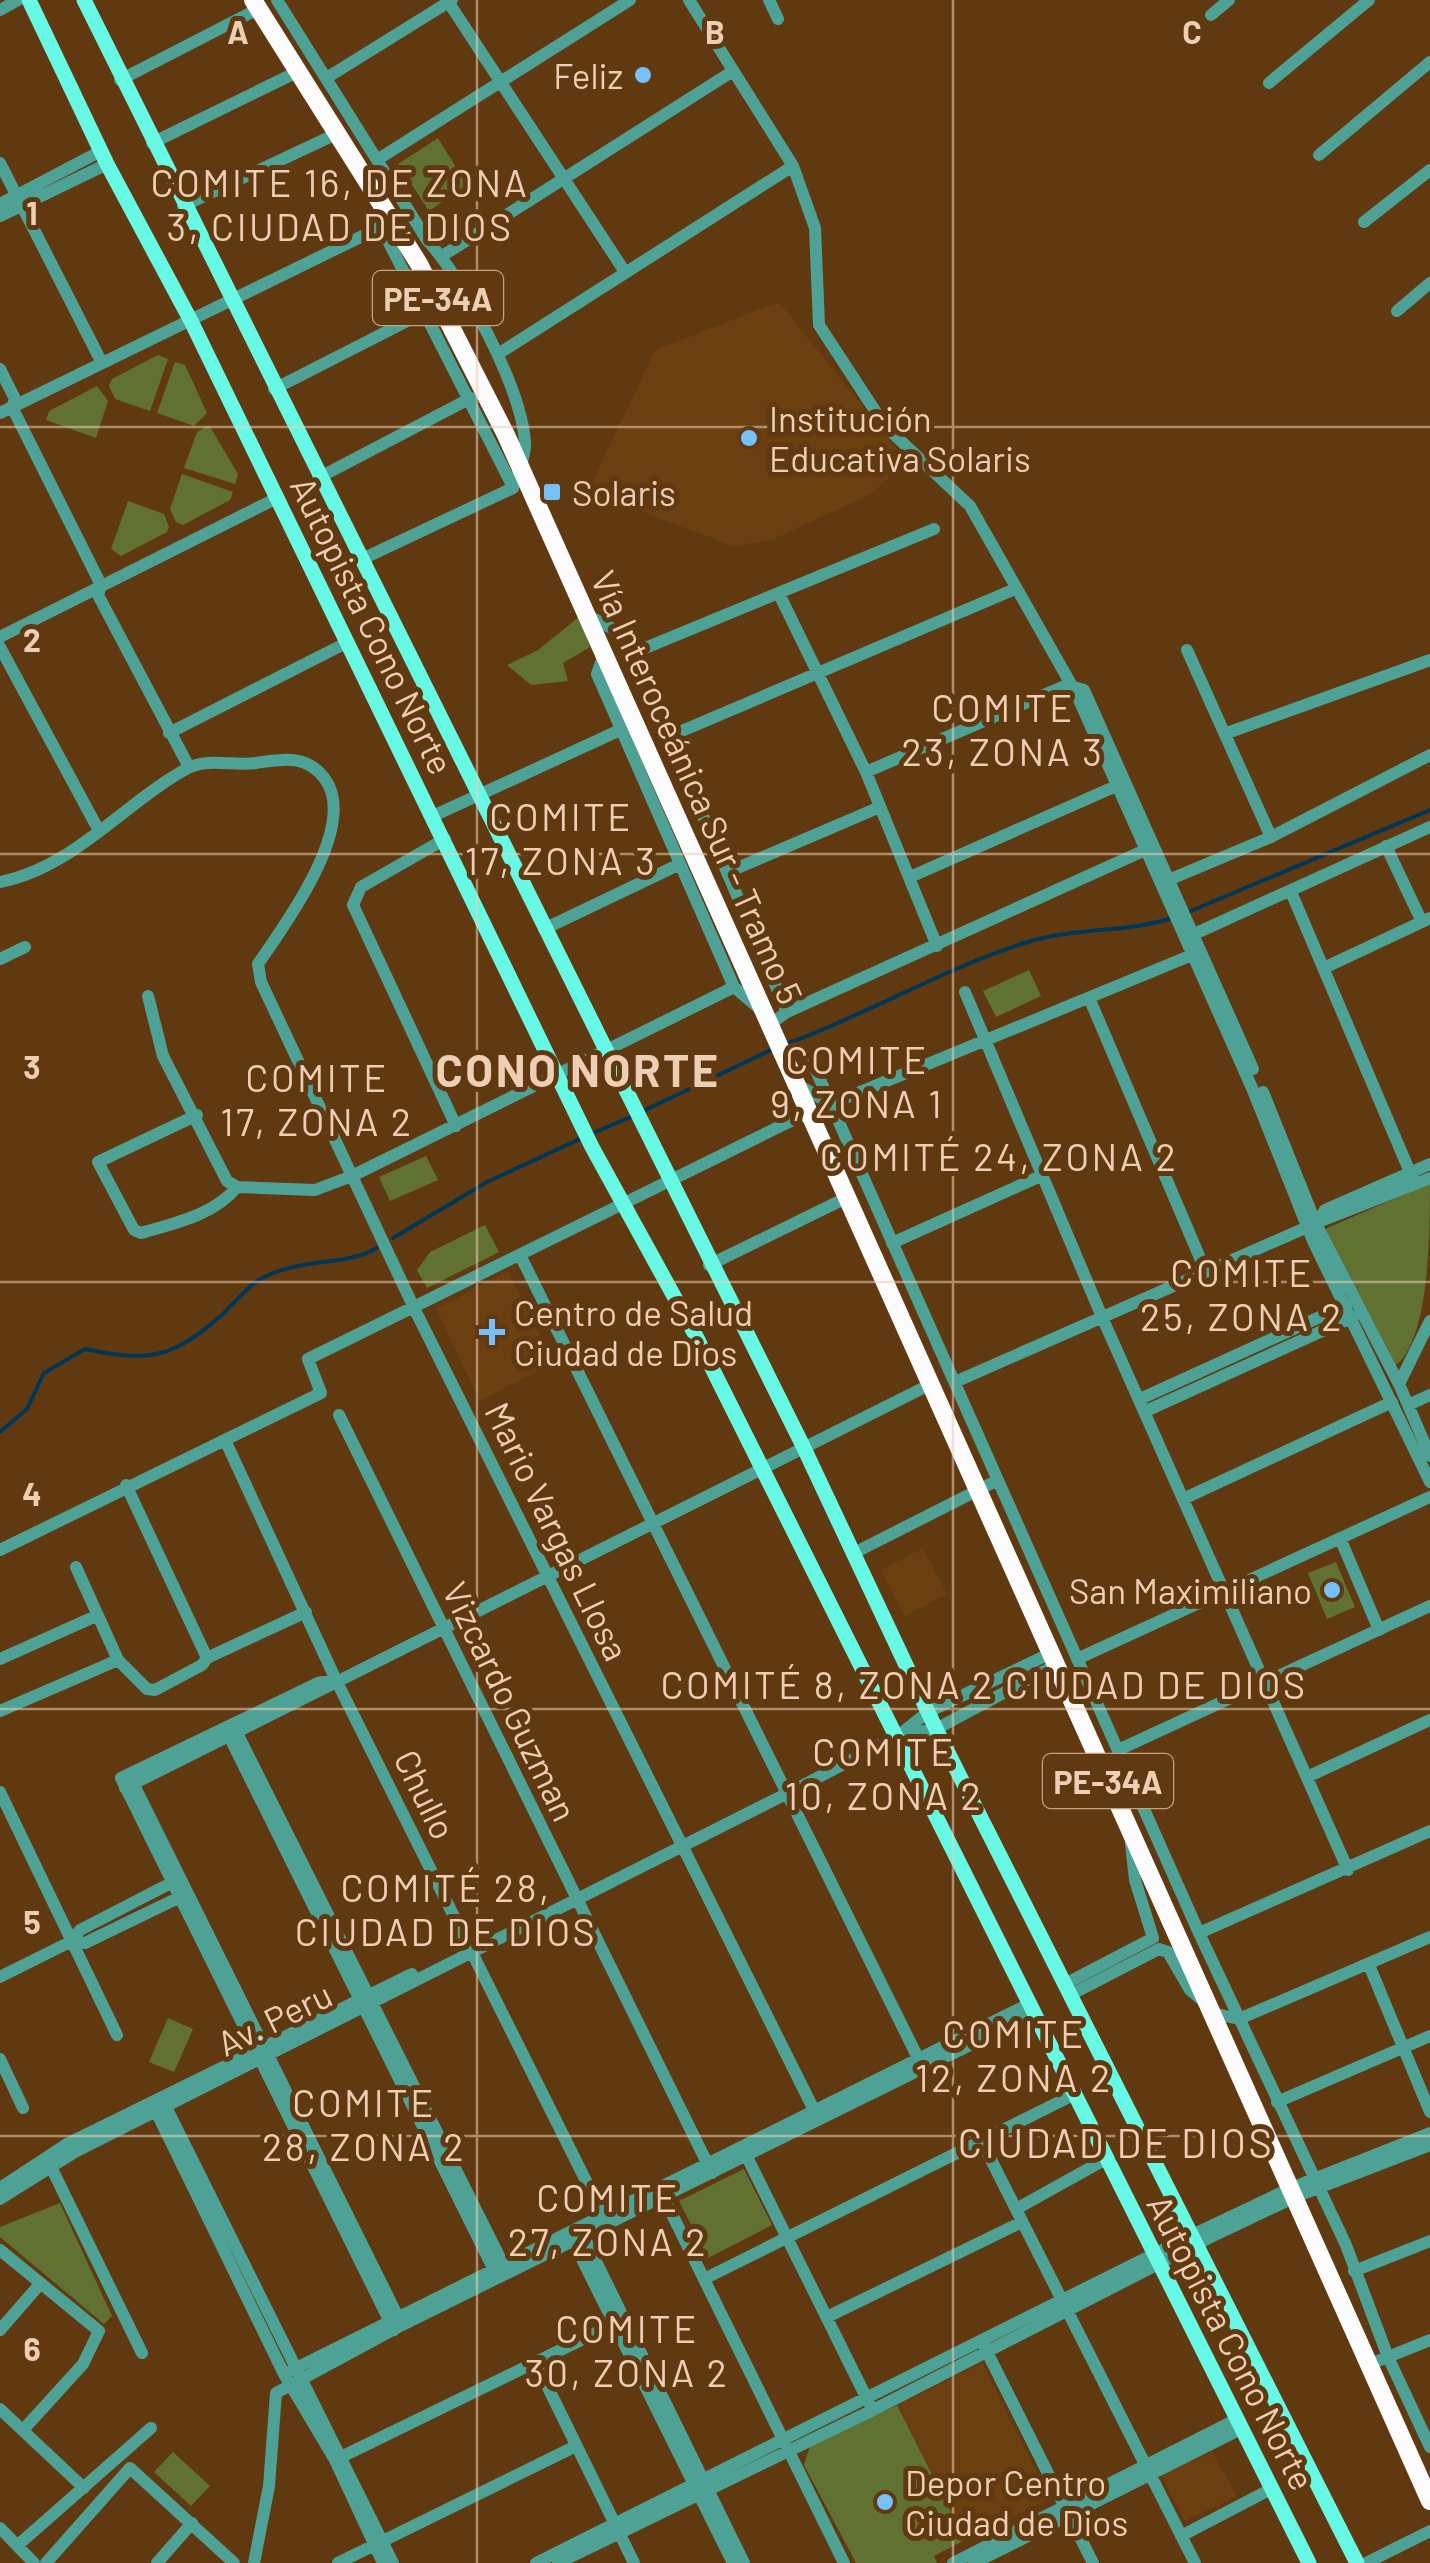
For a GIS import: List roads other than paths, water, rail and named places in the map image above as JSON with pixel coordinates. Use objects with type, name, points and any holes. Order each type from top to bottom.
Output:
[{"type":"highway","name":"Vía Interoceánica Sur - Tramo 5","points":[[255,4],[385,222],[445,310],[519,464],[1430,2501]]},
{"type":"main road","name":"Autopista Cono Norte","points":[[28,0],[104,158],[191,321],[578,1120],[898,1736],[1309,2563]]},
{"type":"main road","name":"Autopista Cono Norte","points":[[84,0],[120,80],[803,1446],[936,1729],[1357,2563]]},
{"type":"street","points":[[0,10],[18,0]]},
{"type":"street","points":[[380,158],[630,0]]},
{"type":"street","points":[[689,0],[793,166],[815,228],[819,325],[885,426],[970,506],[1123,782],[1192,955],[1311,1226],[1430,1482]]},
{"type":"street","points":[[769,0],[778,19]]},
{"type":"street","points":[[1211,15],[1229,0]]},
{"type":"street","points":[[1269,83],[1369,0]]},
{"type":"street","points":[[328,78],[449,1],[625,272]]},
{"type":"street","points":[[120,80],[255,4]]},
{"type":"street","points":[[281,5],[380,158],[426,240],[442,256],[498,354],[525,445],[513,488]]},
{"type":"street","points":[[279,42],[281,5]]},
{"type":"street","points":[[1319,155],[1430,62]]},
{"type":"street","points":[[442,256],[733,71]]},
{"type":"street","points":[[152,143],[298,72]]},
{"type":"street","points":[[183,206],[336,134]]},
{"type":"street","points":[[0,216],[19,201],[104,158]]},
{"type":"street","points":[[0,163],[102,364]]},
{"type":"street","points":[[498,354],[793,166]]},
{"type":"street","points":[[1364,222],[1430,170]]},
{"type":"street","points":[[0,204],[19,201]]},
{"type":"street","points":[[6,410],[385,222],[513,488]]},
{"type":"street","points":[[1397,311],[1430,283]]},
{"type":"street","points":[[274,389],[425,312]]},
{"type":"street","points":[[0,369],[16,399],[6,410]]},
{"type":"street","points":[[318,478],[472,398]]},
{"type":"street","points":[[0,882],[37,870],[188,768],[98,595],[101,585],[6,410]]},
{"type":"street","points":[[360,560],[513,488]]},
{"type":"street","points":[[0,638],[277,498]]},
{"type":"street","points":[[634,653],[780,596],[822,573],[934,529]]},
{"type":"street","points":[[670,736],[1015,589]]},
{"type":"street","points":[[780,596],[866,772],[937,946]]},
{"type":"street","points":[[587,615],[617,630],[634,653],[787,1012]]},
{"type":"street","points":[[169,733],[348,642]]},
{"type":"street","points":[[0,648],[98,830]]},
{"type":"street","points":[[1187,650],[1272,836]]},
{"type":"street","points":[[603,658],[597,674],[678,865],[734,988],[768,1023],[1144,851]]},
{"type":"street","points":[[1228,733],[1430,660]]},
{"type":"street","points":[[866,772],[1067,685]]},
{"type":"street","points":[[434,816],[618,731]]},
{"type":"street","points":[[1165,882],[1272,836],[1430,755]]},
{"type":"street","name":"Mario Vargas Llosa","points":[[188,768],[202,763],[303,760],[332,790],[334,808],[320,861],[286,930],[258,964],[262,982],[414,1308],[816,2114]]},
{"type":"street","points":[[1123,782],[1144,851],[1192,934],[1311,1226],[1399,1384],[1430,1456]]},
{"type":"street","points":[[910,877],[1123,782]]},
{"type":"street","points":[[728,872],[880,807]]},
{"type":"street","points":[[1192,934],[1430,827]]},
{"type":"street","points":[[444,839],[361,887],[353,905],[456,1126]]},
{"type":"street","points":[[1326,967],[1426,920],[1386,846]]},
{"type":"street","points":[[544,929],[678,865]]},
{"type":"street","points":[[1291,892],[1413,1178]]},
{"type":"street","points":[[0,958],[25,947]]},
{"type":"street","points":[[831,1104],[982,1038],[1040,1022],[1192,955]]},
{"type":"street","points":[[148,996],[163,1056],[196,1115],[226,1182],[237,1187],[316,1190],[456,1126],[734,988]]},
{"type":"street","points":[[965,992],[1102,1317],[1348,1870]]},
{"type":"street","points":[[1090,1000],[1206,1272]]},
{"type":"street","points":[[810,1057],[1429,2442]]},
{"type":"street","points":[[796,1084],[831,1104]]},
{"type":"street","points":[[0,1550],[126,1485],[321,1393],[308,1359],[809,1112]]},
{"type":"street","points":[[196,1115],[98,1162],[134,1230],[141,1233],[189,1219],[227,1199],[237,1187]]},
{"type":"street","points":[[954,1382],[1311,1226],[1325,1210],[1413,1178],[1430,1164]]},
{"type":"street","points":[[892,1243],[1043,1175]]},
{"type":"street","points":[[1413,1178],[1430,1178]]},
{"type":"street","points":[[710,1264],[848,1197]]},
{"type":"street","points":[[520,1255],[921,2064]]},
{"type":"street","points":[[1143,1405],[1350,1311]]},
{"type":"street","points":[[1399,1384],[1430,1321]]},
{"type":"street","points":[[129,1782],[323,1692],[336,1680],[440,1627],[930,1385]]},
{"type":"street","points":[[1408,1405],[1430,1394]]},
{"type":"street","points":[[1184,1499],[1392,1402]]},
{"type":"street","name":"Vizcardo Guzman","points":[[339,1415],[440,1627],[710,2168]]},
{"type":"street","name":"Chullo","points":[[225,1440],[336,1680],[606,2220]]},
{"type":"street","points":[[854,1554],[998,1480]]},
{"type":"street","points":[[126,1485],[207,1658]]},
{"type":"street","points":[[1077,1659],[1430,1496]]},
{"type":"street","points":[[1340,1538],[1379,1630]]},
{"type":"street","points":[[76,1567],[118,1660],[131,1677],[155,1690],[202,1665],[207,1658],[306,1612]]},
{"type":"street","points":[[1118,1750],[1430,1606]]},
{"type":"street","points":[[0,1660],[96,1616]]},
{"type":"street","points":[[0,1711],[118,1660]]},
{"type":"street","points":[[898,1736],[928,1712],[1052,1660]]},
{"type":"street","points":[[898,1736],[936,1729],[1052,1660]]},
{"type":"street","points":[[1306,1777],[1430,1720]]},
{"type":"street","points":[[233,1731],[501,2272]]},
{"type":"street","name":"Av. Peru","points":[[158,2103],[898,1736]]},
{"type":"street","points":[[129,1782],[170,1882],[260,2051]]},
{"type":"street","points":[[129,1782],[396,2323]]},
{"type":"street","points":[[0,1792],[117,2035]]},
{"type":"street","points":[[1067,1990],[1153,1938],[1135,1880],[1130,1828]]},
{"type":"street","points":[[1199,1933],[1430,1832]]},
{"type":"street","points":[[0,1977],[72,1941],[80,1930],[170,1882]]},
{"type":"street","points":[[72,1941],[85,1943],[178,1898]]},
{"type":"street","points":[[1067,1990],[1159,1949],[1168,1952],[1197,1999],[1210,2009],[1239,2019],[1430,1937]]},
{"type":"street","points":[[1369,1965],[1430,2112]]},
{"type":"street","points":[[254,2563],[269,2486],[276,2393],[291,2377],[1033,2008]]},
{"type":"street","points":[[1277,2102],[1430,2036]]},
{"type":"street","points":[[0,2059],[4,2080],[23,2108]]},
{"type":"street","points":[[704,2279],[1075,2094]]},
{"type":"street","points":[[0,2199],[158,2103]]},
{"type":"street","points":[[0,2188],[67,2144],[158,2103]]},
{"type":"street","points":[[158,2103],[291,2377],[339,2458],[378,2543],[383,2563]]},
{"type":"street","points":[[606,2220],[664,2198],[710,2168],[747,2157],[816,2114]]},
{"type":"street","points":[[1317,2185],[1430,2133]]},
{"type":"street","points":[[982,2142],[1195,2563]]},
{"type":"street","points":[[536,2563],[786,2448],[1293,2193],[1430,2145]]},
{"type":"street","points":[[747,2157],[870,2405]]},
{"type":"street","points":[[827,2317],[1019,2216],[1106,2159]]},
{"type":"street","points":[[51,2166],[142,2353]]},
{"type":"street","points":[[664,2198],[844,2563]]},
{"type":"street","points":[[579,2236],[616,2323],[700,2488],[744,2563]]},
{"type":"street","points":[[579,2236],[733,2563]]},
{"type":"street","points":[[1354,2272],[1430,2241]]},
{"type":"street","points":[[0,2250],[98,2332],[83,2364],[23,2430]]},
{"type":"street","points":[[0,2330],[40,2284]]},
{"type":"street","points":[[339,2458],[616,2323]]},
{"type":"street","points":[[1368,2365],[1430,2340]]},
{"type":"street","points":[[984,2346],[1093,2563]]},
{"type":"street","points":[[536,2364],[634,2563]]},
{"type":"street","points":[[0,2409],[84,2488]]},
{"type":"street","points":[[953,2563],[1239,2424]]},
{"type":"street","points":[[18,2545],[151,2428]]},
{"type":"street","points":[[338,2563],[576,2446]]},
{"type":"street","points":[[46,2563],[130,2468],[234,2563]]},
{"type":"street","points":[[1182,2536],[1271,2489]]},
{"type":"street","points":[[974,2563],[1066,2509]]},
{"type":"street","points":[[157,2563],[192,2523]]},
{"type":"street","points":[[0,2528],[34,2563]]},
{"type":"street","points":[[558,2563],[618,2528]]},
{"type":"street","points":[[1366,2563],[1430,2531]]},
{"type":"street","points":[[378,2543],[393,2563]]},
{"type":"waterway","points":[[1186,913],[1430,810]]},
{"type":"waterway","points":[[786,1044],[1028,942],[1172,918]]},
{"type":"waterway","points":[[641,1112],[773,1049]]},
{"type":"waterway","points":[[591,1134],[633,1116]]},
{"type":"waterway","points":[[393,1238],[487,1182],[582,1138]]},
{"type":"waterway","points":[[0,1432],[27,1409],[44,1373],[85,1349],[145,1356],[176,1348],[207,1327],[254,1283],[274,1273],[350,1258],[377,1248]]},
{"type":"place","name":"Feliz","points":[[643,75]]},
{"type":"place","name":"Institución Educativa Solaris","points":[[749,438]]},
{"type":"place","name":"Solaris","points":[[552,492]]},
{"type":"place","name":"Centro de Salud Ciudad de Dios","points":[[492,1332]]},
{"type":"place","name":"San Maximiliano","points":[[1332,1590]]},
{"type":"place","name":"Depor Centro Ciudad de Dios","points":[[885,2502]]},
{"type":"district","name":"COMITE 16, DE ZONA 3, CIUDAD DE DIOS","points":[[340,204]]},
{"type":"district","name":"COMITE 23, ZONA 3","points":[[1003,729]]},
{"type":"district","name":"COMITE 17, ZONA 3","points":[[561,838]]},
{"type":"district","name":"CONO NORTE","points":[[578,1069]]},
{"type":"district","name":"COMITE 9, ZONA 1","points":[[857,1081]]},
{"type":"district","name":"COMITE 17, ZONA 2","points":[[317,1099]]},
{"type":"district","name":"COMITÉ 24, ZONA 2","points":[[999,1156]]},
{"type":"district","name":"COMITE 25, ZONA 2","points":[[1242,1294]]},
{"type":"district","name":"COMITÉ 8, ZONA 2 CIUDAD DE DIOS","points":[[984,1684]]},
{"type":"district","name":"COMITE 10, ZONA 2","points":[[884,1773]]},
{"type":"district","name":"COMITÉ 28, CIUDAD DE DIOS","points":[[446,1909]]},
{"type":"district","name":"COMITE 12, ZONA 2","points":[[1014,2055]]},
{"type":"district","name":"COMITE 28, ZONA 2","points":[[364,2124]]},
{"type":"district","name":"CIUDAD DE DIOS","points":[[1116,2142]]},
{"type":"district","name":"COMITE 27, ZONA 2","points":[[608,2219]]},
{"type":"district","name":"COMITE 30, ZONA 2","points":[[627,2350]]}]
